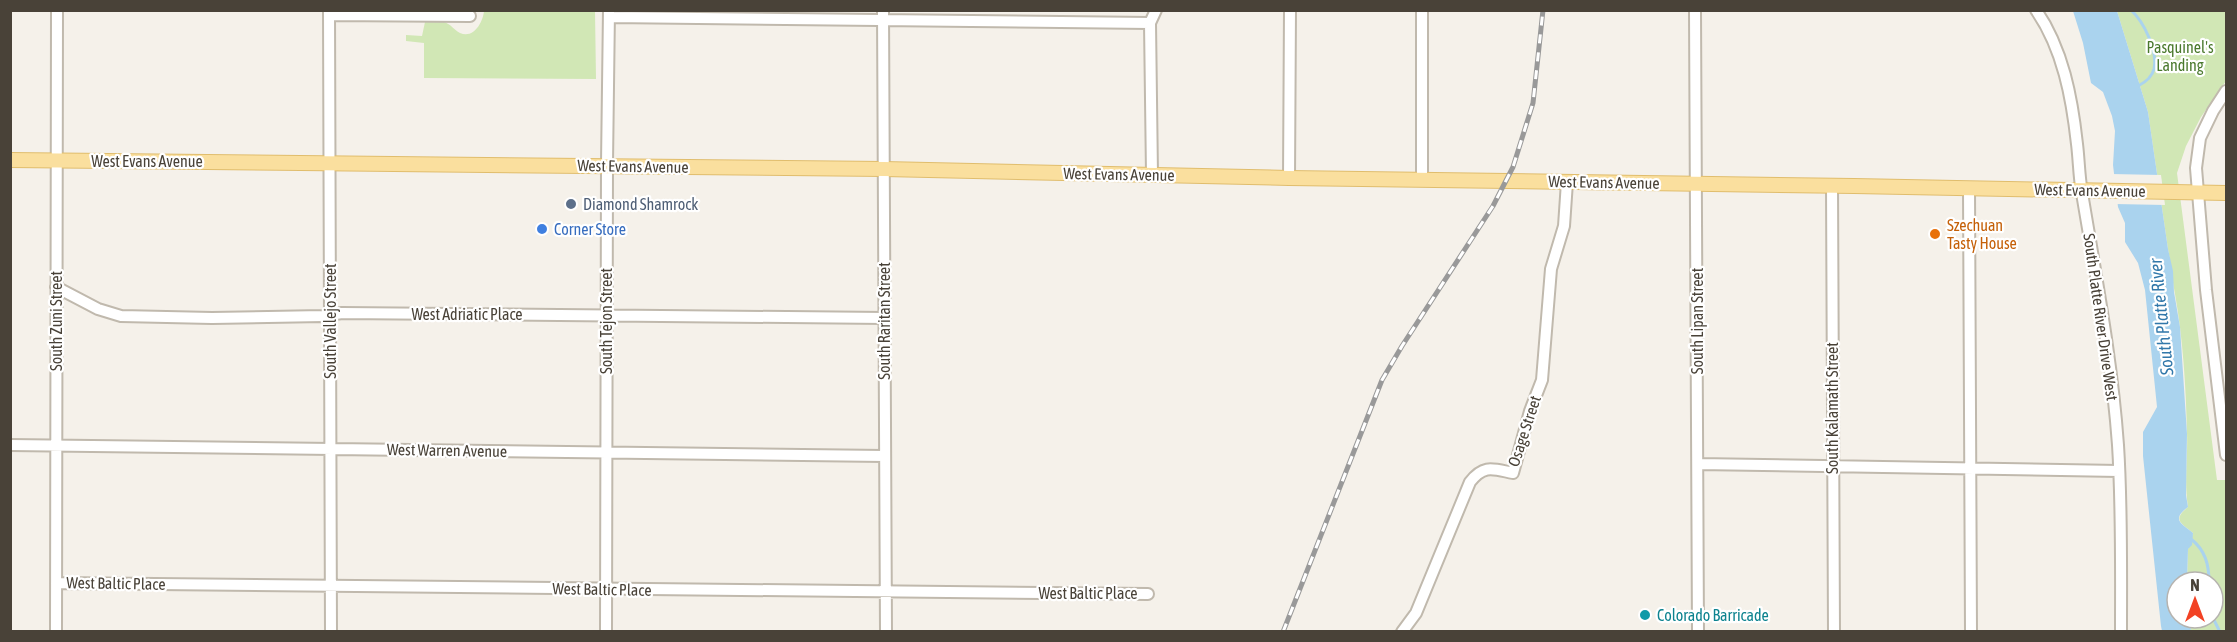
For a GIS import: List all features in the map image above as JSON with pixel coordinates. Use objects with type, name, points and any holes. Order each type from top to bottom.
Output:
[{"type":"main road","name":"West Evans Avenue","points":[[10,160],[884,169],[2226,194]]},
{"type":"street","name":"South Zuni Street","points":[[56,632],[57,10]]},
{"type":"street","points":[[1152,175],[1150,23],[1156,10]]},
{"type":"street","points":[[1289,178],[1290,10]]},
{"type":"street","points":[[1422,10],[1422,179]]},
{"type":"street","name":"South Lipan Street","points":[[1695,10],[1698,632]]},
{"type":"street","name":"South Platte River Drive West","points":[[2036,10],[2057,51],[2066,77],[2073,112],[2081,190],[2103,307],[2119,471],[2121,632]]},
{"type":"street","points":[[329,13],[470,16]]},
{"type":"street","name":"South Vallejo Street","points":[[329,13],[331,632]]},
{"type":"street","points":[[610,14],[883,15],[1150,23]]},
{"type":"street","name":"South Tejon Street","points":[[606,632],[606,315],[610,14]]},
{"type":"street","name":"South Raritan Street","points":[[883,15],[886,632]]},
{"type":"street","points":[[2226,92],[2213,111],[2200,138],[2196,162],[2206,290],[2226,455]]},
{"type":"street","name":"Osage Street","points":[[1402,632],[1416,613],[1470,482],[1478,471],[1489,468],[1513,473],[1530,411],[1542,380],[1551,269],[1564,226],[1567,182]]},
{"type":"street","name":"South Kalamath Street","points":[[1832,185],[1834,632]]},
{"type":"street","points":[[1969,188],[1971,632]]},
{"type":"street","name":"West Adriatic Place","points":[[56,287],[98,309],[121,316],[212,318],[330,314],[885,318]]},
{"type":"street","name":"West Warren Avenue","points":[[10,445],[884,456]]},
{"type":"street","points":[[1698,464],[2119,471]]},
{"type":"street","name":"West Baltic Place","points":[[56,583],[1148,594]]},
{"type":"green space","points":[[484,11],[595,11],[596,79],[424,78],[424,43],[406,41],[406,35],[422,36],[425,22],[444,22],[460,33],[470,34],[480,24]]},
{"type":"green space","name":"Pasquinel's Landing","points":[[2117,11],[2226,11],[2226,81],[2201,117],[2186,146],[2177,173],[2217,480],[2226,480],[2226,631],[2191,631],[2225,630],[2225,570],[2187,570],[2188,549],[2193,533],[2182,524],[2179,518],[2188,507],[2184,363],[2148,112]]},
{"type":"water","name":"South Platte River","points":[[2073,11],[2117,11],[2148,112],[2180,327],[2187,434],[2186,495],[2188,507],[2179,518],[2182,524],[2193,533],[2192,545],[2188,549],[2187,570],[2165,570],[2165,630],[2191,631],[2162,631],[2161,626],[2143,456],[2143,432],[2157,407],[2145,290],[2138,263],[2125,242],[2125,223],[2118,207],[2113,165],[2115,131],[2112,116],[2103,92],[2091,83],[2083,43]]},
{"type":"pier","points":[[2111,174],[2161,175],[2165,205],[2115,204]]},
{"type":"waterway","points":[[2131,10],[2149,37],[2155,62],[2152,75],[2138,86]]},
{"type":"waterway","points":[[2191,539],[2200,548],[2208,570]]},
{"type":"railway","points":[[1283,632],[1382,380],[1493,206],[1513,167],[1533,103],[1543,10]]},
{"type":"place","name":"Diamond Shamrock","points":[[571,204]]},
{"type":"place","name":"Corner Store","points":[[542,229]]},
{"type":"place","name":"Szechuan Tasty House","points":[[1935,234]]},
{"type":"place","name":"Colorado Barricade","points":[[1645,615]]}]
